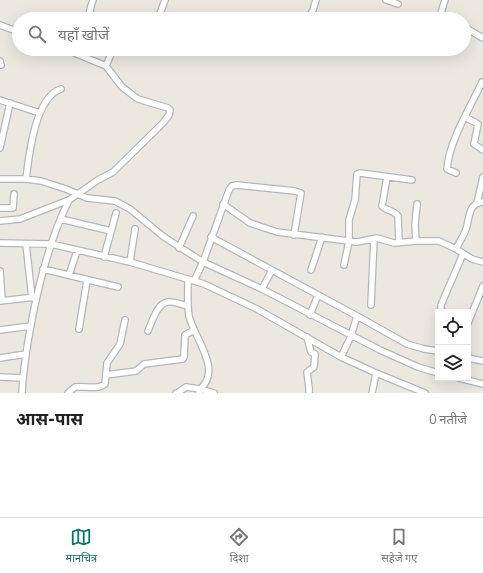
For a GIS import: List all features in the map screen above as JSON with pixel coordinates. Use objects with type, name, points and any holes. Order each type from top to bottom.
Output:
[{"type":"street","points":[[90,12],[93,0]]},
{"type":"street","points":[[161,12],[165,0]]},
{"type":"street","points":[[312,12],[316,0]]},
{"type":"street","points":[[386,0],[398,4]]},
{"type":"street","points":[[441,12],[445,0]]},
{"type":"street","points":[[0,25],[12,29]]},
{"type":"street","points":[[471,31],[483,38]]},
{"type":"street","points":[[0,221],[20,219],[68,203],[98,180],[114,172],[163,123],[170,112],[168,108],[146,102],[130,94],[116,81],[106,66],[82,56]]},
{"type":"street","points":[[106,66],[110,56]]},
{"type":"street","points":[[456,173],[448,170],[447,168],[454,144],[482,82]]},
{"type":"street","points":[[26,179],[30,150],[40,113],[51,95],[62,89]]},
{"type":"street","points":[[0,100],[40,113]]},
{"type":"street","points":[[0,148],[3,118],[10,103]]},
{"type":"street","points":[[465,117],[478,124],[474,144],[483,150]]},
{"type":"street","points":[[344,265],[349,241],[349,220],[355,200],[357,174],[360,173],[412,180]]},
{"type":"street","points":[[387,177],[382,206],[384,209],[396,213],[398,216],[399,243]]},
{"type":"street","points":[[456,248],[466,228],[471,208],[480,202],[483,177]]},
{"type":"street","points":[[0,179],[26,179],[56,185],[87,198],[108,199],[120,203],[130,209],[164,238],[203,262],[262,289],[400,360],[435,371]]},
{"type":"street","points":[[199,391],[207,380],[209,368],[199,339],[191,322],[188,306],[191,280],[199,271],[203,262],[229,190],[234,186],[301,193],[302,196],[294,235]]},
{"type":"street","points":[[0,208],[13,208],[14,194]]},
{"type":"street","points":[[22,393],[34,297],[68,203]]},
{"type":"street","points":[[224,204],[250,223],[277,232],[349,241],[374,239],[380,239],[390,243],[439,241],[456,248],[463,254],[477,261],[483,262]]},
{"type":"street","points":[[416,241],[415,225],[417,204]]},
{"type":"street","points":[[104,257],[116,213]]},
{"type":"street","points":[[179,248],[194,216]]},
{"type":"street","points":[[62,217],[111,231]]},
{"type":"street","points":[[130,262],[135,229]]},
{"type":"street","points":[[211,237],[407,344],[424,349],[435,349]]},
{"type":"street","points":[[310,270],[322,237]]},
{"type":"street","points":[[371,305],[374,239]]},
{"type":"street","points":[[0,243],[52,244],[130,262],[191,280],[257,308],[341,356],[376,373],[425,393]]},
{"type":"street","points":[[26,244],[34,297]]},
{"type":"street","points":[[69,276],[77,251]]},
{"type":"street","points":[[441,309],[441,305],[463,254]]},
{"type":"street","points":[[43,269],[118,287]]},
{"type":"street","points":[[262,289],[272,270]]},
{"type":"street","points":[[0,275],[1,301],[34,297]]},
{"type":"street","points":[[79,329],[87,280]]},
{"type":"street","points":[[471,316],[483,286]]},
{"type":"street","points":[[310,314],[318,295]]},
{"type":"street","points":[[148,331],[158,309],[165,303],[171,302],[188,306]]},
{"type":"street","points":[[341,356],[351,336],[357,316]]},
{"type":"street","points":[[68,393],[78,386],[103,386],[105,384],[108,361],[121,341],[125,320]]},
{"type":"street","points":[[0,330],[31,326]]},
{"type":"street","points":[[106,376],[136,371],[144,364],[183,359],[184,336],[186,333],[194,330]]},
{"type":"street","points":[[307,337],[311,352],[315,354],[314,367],[307,372],[309,393]]},
{"type":"street","points":[[0,358],[26,354]]},
{"type":"street","points":[[471,359],[483,361]]},
{"type":"street","points":[[372,393],[376,373]]},
{"type":"street","points":[[0,377],[23,378]]},
{"type":"street","points":[[471,381],[483,384]]},
{"type":"street","points":[[176,393],[186,387],[214,393]]}]
